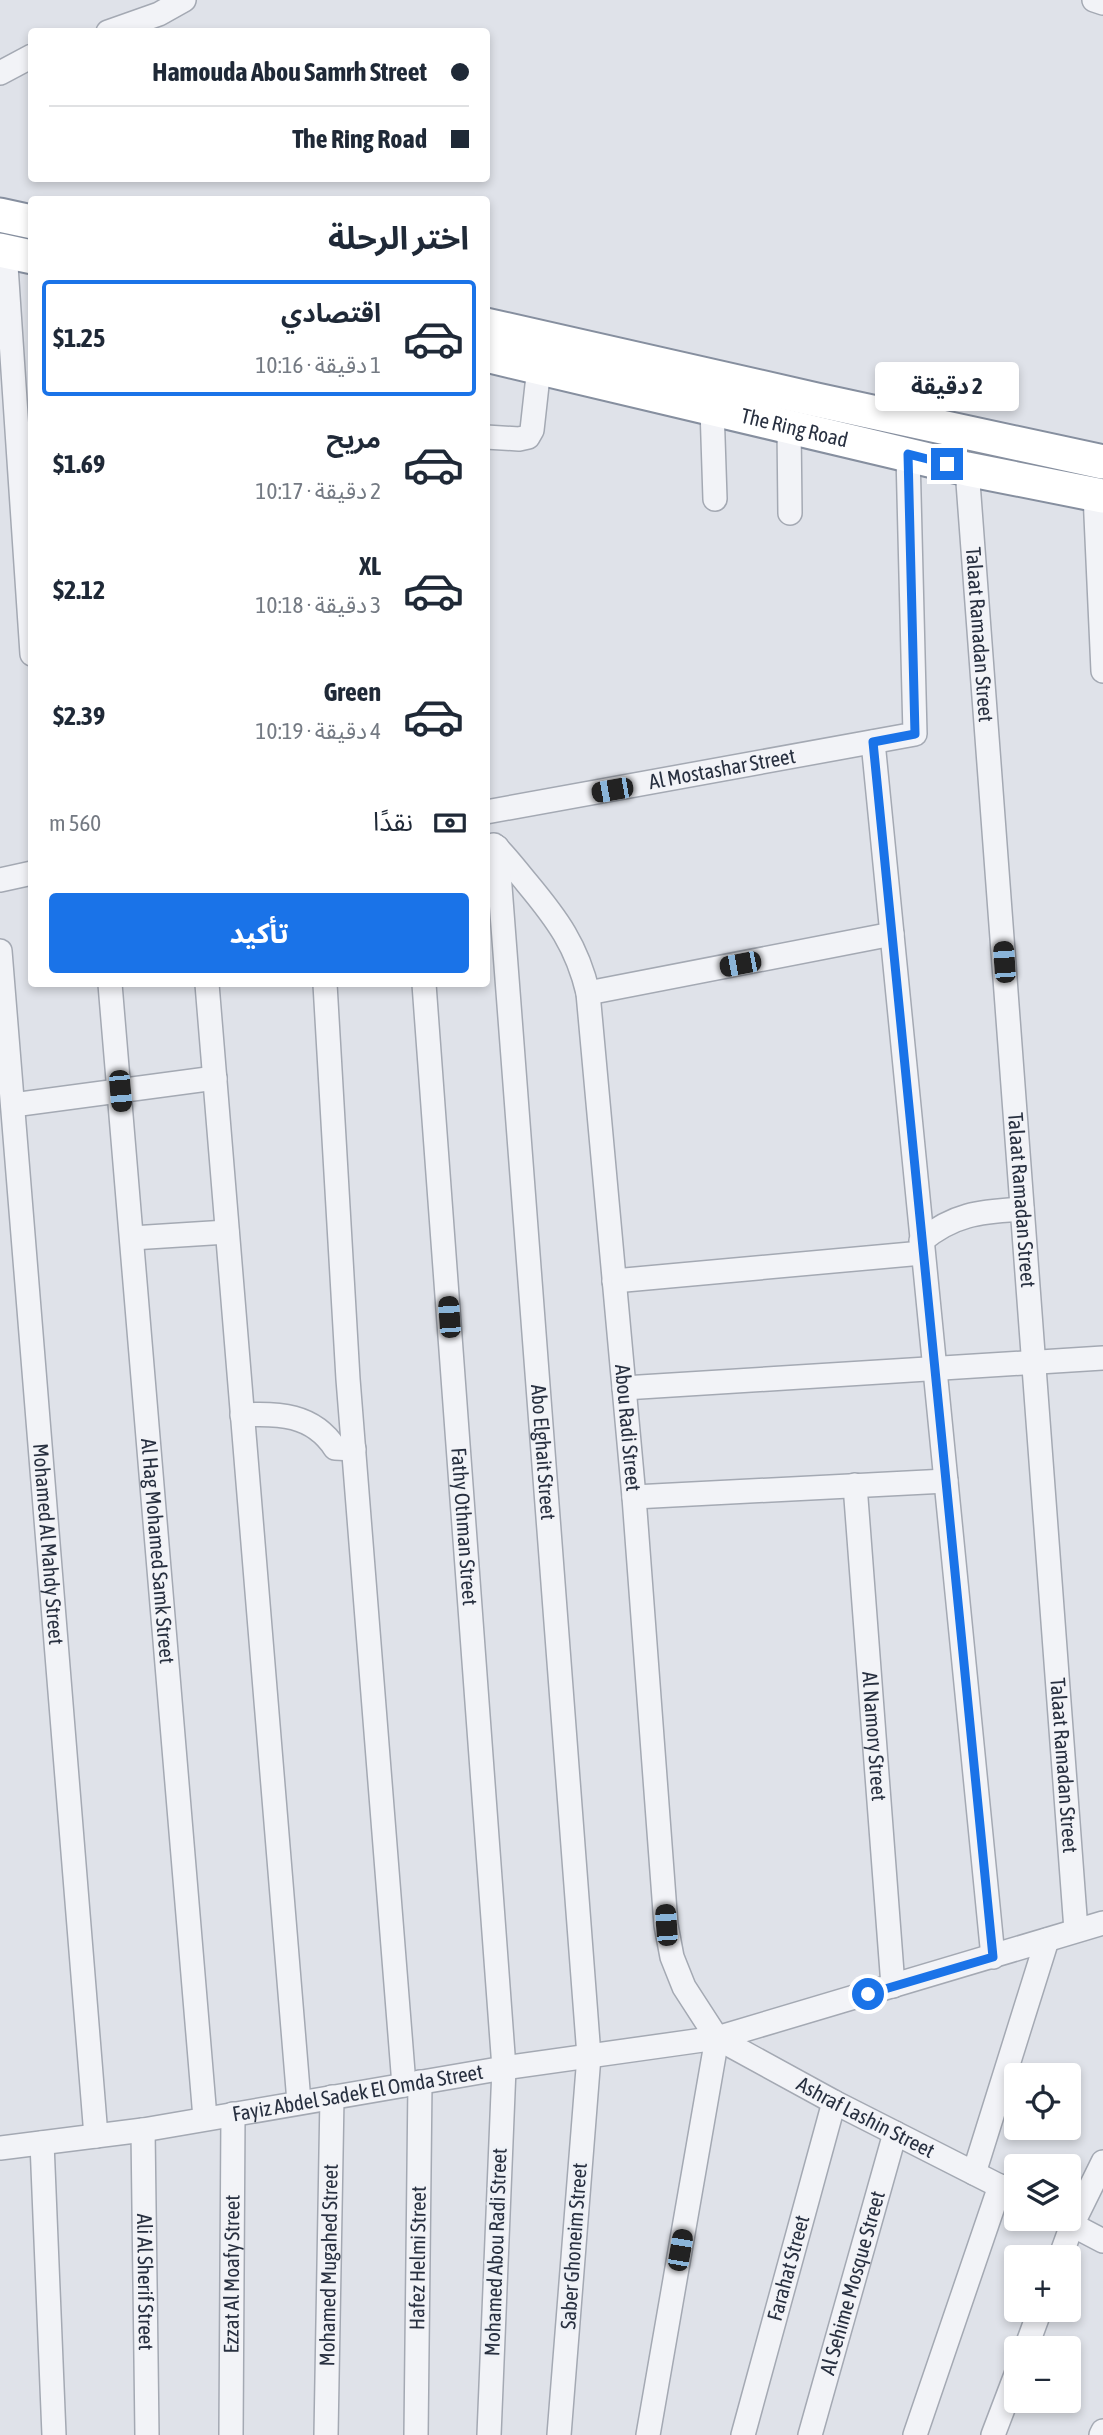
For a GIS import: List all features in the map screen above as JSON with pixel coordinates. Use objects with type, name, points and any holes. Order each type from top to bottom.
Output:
[{"type":"highway","points":[[0,215],[28,221]]},
{"type":"highway","name":"The Ring Road","points":[[490,327],[543,353],[712,408],[967,469],[1099,495]]},
{"type":"highway","name":"The Ring Road","points":[[490,355],[543,353],[1103,462]]},
{"type":"street","points":[[119,28],[159,14],[184,0]]},
{"type":"street","points":[[1094,0],[1103,3]]},
{"type":"street","points":[[0,73],[28,58]]},
{"type":"street","points":[[12,252],[28,574]]},
{"type":"street","points":[[490,437],[528,438],[532,430],[543,353]]},
{"type":"street","points":[[712,408],[715,499]]},
{"type":"street","points":[[789,427],[790,513]]},
{"type":"street","name":"Al Mostashar Street","points":[[490,811],[915,734],[908,454]]},
{"type":"street","name":"Talaat Ramadan Street","points":[[967,469],[1076,1930]]},
{"type":"street","points":[[1099,495],[1103,671]]},
{"type":"street","points":[[873,742],[993,1957]]},
{"type":"street","name":"Abou Radi Street","points":[[492,843],[565,932],[583,973],[588,993],[634,1497],[666,1925],[672,1957],[684,1987],[717,2038]]},
{"type":"street","name":"Abo Elghait Street","points":[[492,843],[589,2056]]},
{"type":"street","points":[[0,880],[28,874]]},
{"type":"street","points":[[588,993],[892,934]]},
{"type":"street","name":"Mohamed Al Mahdy Street","points":[[0,951],[96,2136]]},
{"type":"street","name":"Al Hag Mohamed Samk Street","points":[[110,987],[205,2118]]},
{"type":"street","points":[[207,987],[299,2102]]},
{"type":"street","name":"Hafez Helmi Street","points":[[325,987],[354,1449],[412,2084],[416,2435]]},
{"type":"street","name":"Fathy Othman Street","points":[[424,987],[504,2068]]},
{"type":"street","points":[[13,1105],[215,1078]]},
{"type":"street","points":[[614,1281],[922,1247],[952,1220],[964,1215],[1023,1209]]},
{"type":"street","points":[[132,1238],[228,1232]]},
{"type":"street","points":[[624,1388],[1103,1358]]},
{"type":"street","points":[[242,1415],[276,1413],[301,1419],[317,1428],[335,1448],[354,1449]]},
{"type":"street","points":[[634,1497],[946,1480]]},
{"type":"street","name":"Al Namory Street","points":[[855,1485],[893,1986]]},
{"type":"street","name":"Fayiz Abdel Sadek El Omda Street","points":[[0,2148],[143,2130],[504,2068],[717,2038],[1103,1923]]},
{"type":"street","points":[[974,2173],[1047,1940]]},
{"type":"street","points":[[648,2435],[717,2038]]},
{"type":"street","name":"Ashraf Lashin Street","points":[[717,2038],[834,2102],[1004,2189]]},
{"type":"street","name":"Saber Ghoneim Street","points":[[559,2435],[589,2056]]},
{"type":"street","name":"Mohamed Abou Radi Street","points":[[489,2435],[504,2068]]},
{"type":"street","name":"Mohamed Mugahed Street","points":[[326,2435],[332,2097]]},
{"type":"street","name":"Farahat Street","points":[[743,2435],[834,2102]]},
{"type":"street","name":"Ezzat Al Moafy Street","points":[[231,2435],[233,2113]]},
{"type":"street","name":"Ali Al Sherif Street","points":[[143,2130],[147,2435]]},
{"type":"street","name":"Al Sehime Mosque Street","points":[[810,2435],[895,2133]]},
{"type":"street","points":[[42,2143],[54,2435]]},
{"type":"street","points":[[1081,2199],[1103,2162]]},
{"type":"street","points":[[915,2435],[1004,2201]]},
{"type":"street","points":[[1081,2229],[1103,2241]]},
{"type":"street","points":[[993,2435],[1004,2406]]},
{"type":"route","points":[[868,1994],[993,1957],[873,742],[915,734],[908,454],[947,464]]}]
